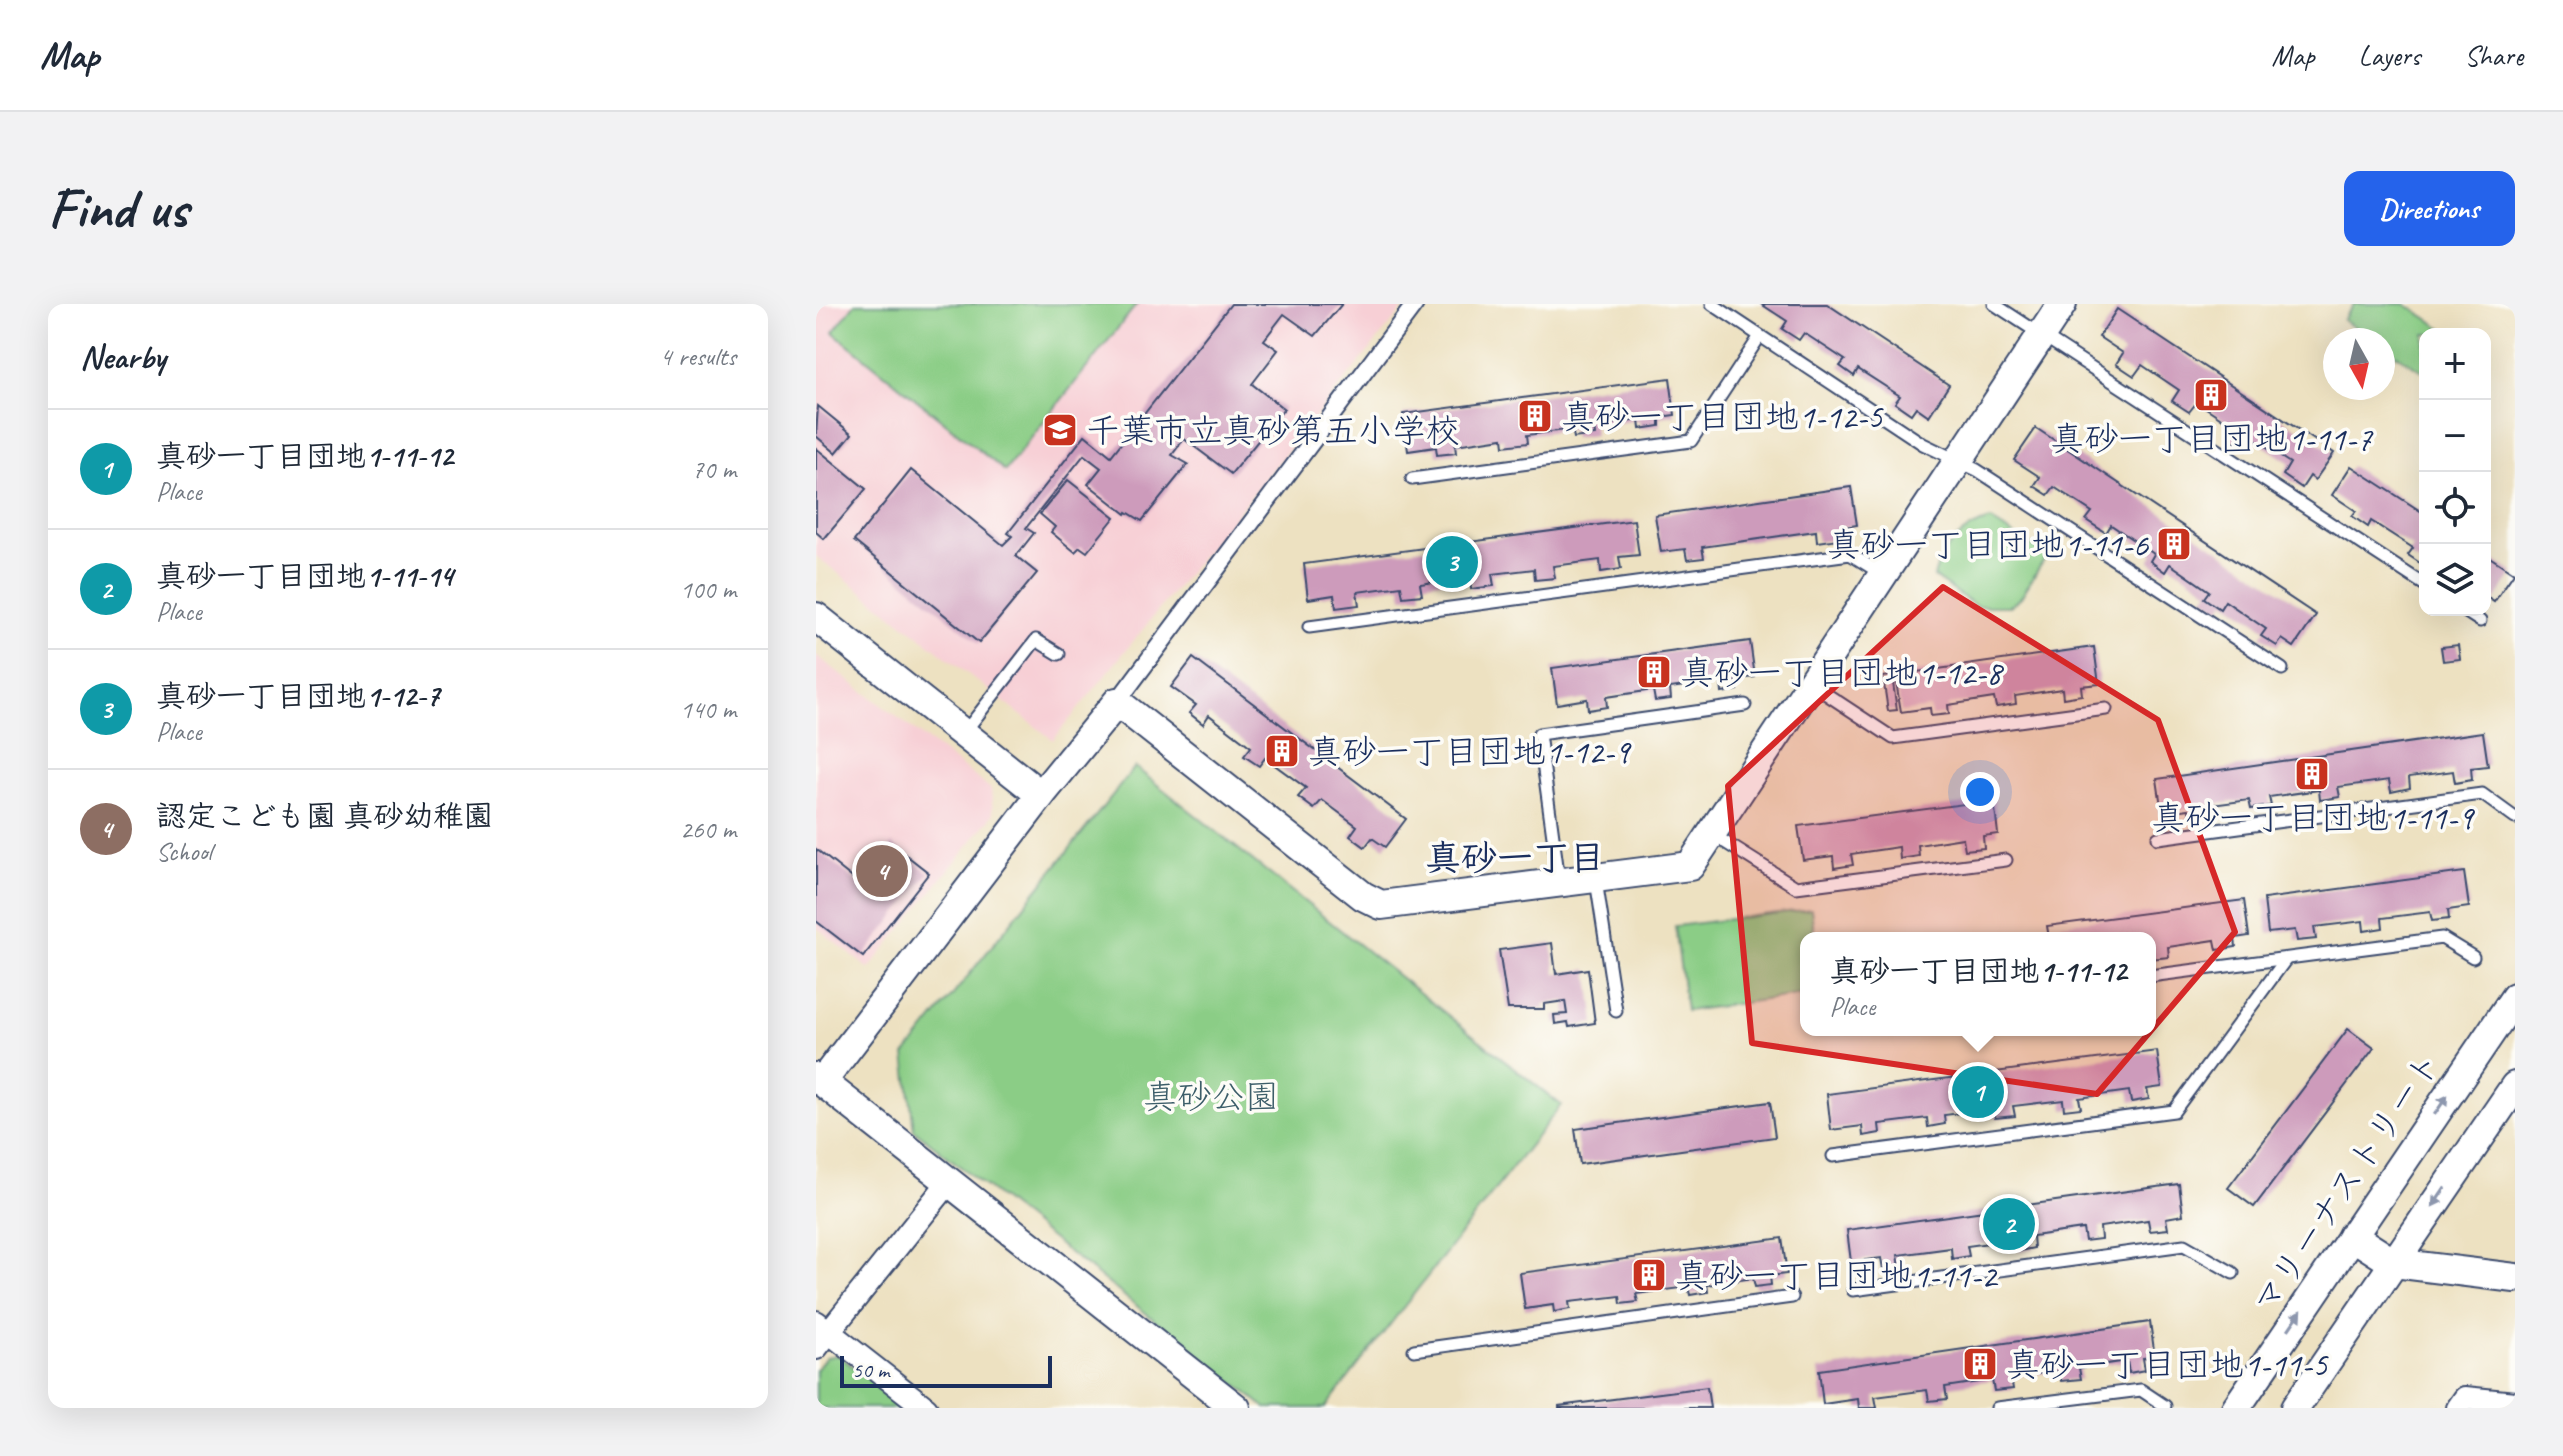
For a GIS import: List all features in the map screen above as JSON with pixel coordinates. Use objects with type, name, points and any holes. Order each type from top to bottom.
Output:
[{"type":"street","points":[[1236,1408],[819,1079],[1117,702],[1415,304]]},
{"type":"street","points":[[1117,702],[1363,896],[1381,905],[1560,885],[1690,866],[1883,575],[1955,460],[2062,304]]},
{"type":"street","points":[[816,617],[1041,795]]},
{"type":"street","name":"マリーナストリート","points":[[2236,1408],[2515,997]]},
{"type":"street","points":[[2295,1408],[2515,1086]]},
{"type":"street","points":[[926,1408],[820,1334],[949,1182]]},
{"type":"street","points":[[2352,1236],[2394,1263],[2515,1278]]},
{"type":"street","points":[[2458,1408],[2465,1398],[2515,1403]]},
{"type":"lane","points":[[1712,304],[1923,444],[1977,470],[2282,669]]},
{"type":"lane","points":[[1994,304],[2419,581]]},
{"type":"lane","points":[[1412,479],[1691,441],[1760,336]]},
{"type":"lane","points":[[1309,627],[1850,554],[1883,575]]},
{"type":"lane","points":[[2472,616],[2480,621]]},
{"type":"lane","points":[[963,734],[1036,640],[1059,654]]},
{"type":"lane","points":[[1810,684],[1893,738],[2106,709]]},
{"type":"lane","points":[[1560,885],[1539,734],[1745,705]]},
{"type":"lane","points":[[2158,838],[2482,794],[2515,818]]},
{"type":"lane","points":[[1712,834],[1796,887],[2006,860]]},
{"type":"lane","points":[[1596,880],[1616,1011]]},
{"type":"lane","points":[[2156,975],[2442,938],[2473,957]]},
{"type":"lane","points":[[1833,1156],[2174,1111],[2286,959]]},
{"type":"lane","points":[[1853,1290],[2184,1245],[2233,1273]]},
{"type":"lane","points":[[1414,1350],[1792,1297]]},
{"type":"lane","points":[[1997,1408],[2141,1390],[2165,1406]]},
{"type":"highlighted area","points":[[1943,587],[2158,720],[2235,932],[2097,1094],[1752,1043],[1728,786]]},
{"type":"shaded area","name":"千葉市立真砂第五小学校","points":[[816,304],[1407,304],[1053,740],[816,556]]},
{"type":"shaded area","points":[[816,655],[991,789],[993,815],[869,969],[816,927]]},
{"type":"green space","points":[[855,304],[1137,304],[1005,471],[833,332]]},
{"type":"green space","points":[[2354,304],[2405,304],[2442,328],[2419,328],[2419,369],[2395,354],[2395,328],[2355,328],[2343,320]]},
{"type":"green space","points":[[1990,520],[2047,555],[2021,597],[2010,606],[1976,606],[1934,577],[1941,558],[1954,541],[1971,528]]},
{"type":"green space","name":"真砂公園","points":[[1135,767],[1561,1105],[1325,1408],[1266,1408],[914,1130],[905,1055]]},
{"type":"green space","points":[[1811,909],[1814,932],[1800,932],[1800,995],[1686,1011],[1675,926]]},
{"type":"green space","points":[[838,1355],[906,1408],[816,1408],[816,1370],[826,1357]]},
{"type":"building","points":[[1231,304],[1342,304],[1315,336],[1284,314],[1264,340],[1278,350],[1252,384],[1284,409],[1231,474],[1184,439],[1172,455],[1188,464],[1142,521],[1126,514],[1088,484],[1101,468],[1084,455],[1026,528],[1034,533],[1016,556],[1037,573],[979,643],[854,541],[911,470],[1003,545],[1012,536],[1008,533],[1085,435],[1111,456]]},
{"type":"building","points":[[1761,304],[1827,304],[1949,385],[1929,416],[1916,407],[1911,414],[1895,403],[1900,396],[1858,369],[1854,376],[1840,366],[1845,360],[1804,333],[1799,340],[1782,329],[1787,321]]},
{"type":"building","name":"真砂一丁目団地1-11-7","points":[[2117,309],[2334,453],[2315,480],[2310,476],[2302,488],[2283,475],[2290,463],[2253,439],[2246,450],[2228,437],[2235,427],[2197,402],[2189,412],[2172,401],[2179,390],[2142,365],[2134,376],[2116,364],[2123,353],[2099,337]]},
{"type":"building","name":"真砂一丁目団地1-12-5","points":[[1670,378],[1675,415],[1660,417],[1660,426],[1640,429],[1639,420],[1594,426],[1595,435],[1574,438],[1572,429],[1527,435],[1528,443],[1504,446],[1503,438],[1455,445],[1456,453],[1437,455],[1436,447],[1408,451],[1403,414]]},
{"type":"building","points":[[818,406],[852,434],[836,453],[816,436]]},
{"type":"building","name":"真砂一丁目団地1-11-6","points":[[2036,428],[2316,615],[2294,647],[2282,639],[2277,646],[2261,636],[2266,629],[2225,601],[2220,609],[2204,598],[2209,591],[2170,564],[2165,572],[2150,561],[2154,554],[2111,525],[2106,533],[2086,520],[2092,512],[2054,487],[2048,495],[2034,486],[2040,477],[2014,460]]},
{"type":"building","points":[[816,448],[866,489],[824,539],[816,532]]},
{"type":"building","points":[[2351,466],[2419,510],[2419,562],[2408,555],[2413,548],[2371,521],[2368,527],[2352,516],[2356,511],[2332,495]]},
{"type":"building","points":[[1068,480],[1115,517],[1087,552],[1080,547],[1075,552],[1051,532],[1055,527],[1040,514]]},
{"type":"building","points":[[1851,487],[1857,525],[1838,528],[1839,539],[1817,542],[1816,531],[1702,547],[1704,558],[1687,560],[1685,549],[1661,552],[1655,515]]},
{"type":"building","points":[[1634,520],[1639,555],[1619,557],[1621,569],[1601,572],[1600,560],[1553,566],[1555,578],[1535,580],[1534,569],[1492,574],[1494,586],[1471,589],[1470,577],[1420,584],[1422,595],[1403,597],[1401,586],[1357,592],[1359,605],[1336,608],[1334,595],[1308,599],[1304,564]]},
{"type":"building","points":[[2491,558],[2514,573],[2494,602],[2491,600]]},
{"type":"building","name":"真砂一丁目団地1-12-8","points":[[1750,641],[1755,677],[1736,679],[1738,690],[1722,693],[1721,681],[1670,688],[1671,699],[1655,701],[1653,690],[1606,697],[1607,707],[1588,710],[1587,699],[1557,704],[1552,668]]},
{"type":"building","points":[[2458,645],[2460,659],[2443,661],[2441,647]]},
{"type":"building","points":[[2094,647],[2099,684],[2081,686],[2082,695],[2063,698],[2062,689],[2015,696],[2016,704],[1996,707],[1994,698],[1948,705],[1949,714],[1931,716],[1930,708],[1901,712],[1895,675]]},
{"type":"building","name":"真砂一丁目団地1-12-9","points":[[1193,658],[1406,819],[1385,847],[1372,838],[1365,847],[1350,836],[1357,826],[1322,800],[1314,809],[1298,797],[1306,788],[1265,758],[1259,766],[1244,756],[1251,747],[1209,715],[1203,724],[1189,713],[1196,705],[1171,687]]},
{"type":"building","points":[[1892,676],[1897,710],[1888,711],[1883,677]]},
{"type":"building","name":"真砂一丁目団地1-11-9","points":[[2483,732],[2488,766],[2471,768],[2472,780],[2455,783],[2453,771],[2409,777],[2410,788],[2391,792],[2389,780],[2338,787],[2340,797],[2320,800],[2319,790],[2269,797],[2271,806],[2251,809],[2249,800],[2204,806],[2205,815],[2190,817],[2189,809],[2162,813],[2157,779]]},
{"type":"building","points":[[1994,800],[1998,834],[1983,836],[1984,848],[1965,850],[1963,838],[1918,845],[1919,856],[1900,859],[1899,847],[1851,854],[1853,865],[1834,868],[1833,856],[1803,860],[1798,826]]},
{"type":"building","points":[[892,844],[929,873],[863,957],[816,921],[816,849],[860,884]]},
{"type":"building","points":[[2464,872],[2469,907],[2448,910],[2449,919],[2432,921],[2430,912],[2382,918],[2383,928],[2364,931],[2363,921],[2314,927],[2316,939],[2297,941],[2295,930],[2268,933],[2264,899]]},
{"type":"building","points":[[2244,900],[2249,936],[2235,938],[2236,947],[2217,950],[2215,940],[2168,947],[2169,957],[2156,958],[2156,932],[2048,932],[2047,926]]},
{"type":"building","points":[[1552,943],[1556,974],[1588,969],[1595,1023],[1569,1027],[1568,1022],[1555,1024],[1554,1015],[1567,1014],[1565,1001],[1544,1004],[1544,1009],[1508,1009],[1499,950]]},
{"type":"building","points":[[2348,1029],[2374,1048],[2254,1207],[2228,1188]]},
{"type":"building","points":[[2157,1051],[2162,1087],[2147,1089],[2149,1099],[2131,1102],[2129,1091],[2079,1098],[2081,1108],[2064,1110],[2063,1100],[2013,1106],[2015,1116],[1995,1118],[1993,1109],[1944,1115],[1945,1124],[1928,1127],[1927,1118],[1879,1124],[1880,1133],[1863,1136],[1862,1126],[1831,1130],[1827,1094]]},
{"type":"building","points":[[1770,1102],[1775,1137],[1580,1164],[1575,1129]]},
{"type":"building","points":[[2179,1184],[2183,1215],[2166,1218],[2168,1229],[2150,1231],[2148,1220],[2100,1227],[2101,1239],[2085,1241],[2083,1229],[2033,1236],[2034,1248],[2019,1251],[2018,1239],[1967,1246],[1969,1256],[1952,1259],[1951,1248],[1898,1255],[1900,1267],[1883,1269],[1881,1258],[1851,1262],[1847,1230]]},
{"type":"building","name":"真砂一丁目団地1-11-2","points":[[1782,1238],[1787,1274],[1770,1276],[1771,1285],[1755,1287],[1753,1278],[1707,1285],[1708,1292],[1690,1295],[1688,1287],[1636,1294],[1638,1302],[1621,1304],[1620,1296],[1569,1302],[1570,1309],[1554,1312],[1553,1305],[1525,1309],[1520,1273]]},
{"type":"building","name":"真砂一丁目団地1-11-5","points":[[2150,1322],[2155,1357],[2143,1358],[2145,1370],[2129,1373],[2127,1361],[2079,1368],[2081,1379],[2061,1381],[2060,1371],[2011,1377],[2013,1389],[1994,1391],[1992,1380],[1945,1387],[1947,1399],[1929,1401],[1927,1390],[1875,1397],[1877,1408],[1859,1408],[1858,1399],[1823,1404],[1819,1370]]},
{"type":"building","points":[[1707,1387],[1710,1408],[1559,1408],[1559,1406]]},
{"type":"place","name":"真砂一丁目団地1-11-7","points":[[2211,395]]},
{"type":"place","name":"真砂一丁目団地1-12-5","points":[[1535,416]]},
{"type":"place","name":"千葉市立真砂第五小学校","points":[[1060,430]]},
{"type":"place","name":"真砂一丁目団地1-11-6","points":[[2174,544]]},
{"type":"place","name":"真砂一丁目団地1-12-7","points":[[1452,562]]},
{"type":"place","name":"真砂一丁目団地1-12-8","points":[[1654,672]]},
{"type":"place","name":"真砂一丁目団地1-12-9","points":[[1282,751]]},
{"type":"place","name":"真砂一丁目団地1-11-9","points":[[2312,774]]},
{"type":"place","name":"認定こども園 真砂幼稚園","points":[[882,871]]},
{"type":"place","name":"真砂一丁目団地1-11-12","points":[[1978,1092]]},
{"type":"place","name":"真砂一丁目団地1-11-14","points":[[2009,1224]]},
{"type":"place","name":"真砂一丁目団地1-11-2","points":[[1649,1275]]},
{"type":"place","name":"真砂一丁目団地1-11-5","points":[[1980,1364]]},
{"type":"district","name":"真砂一丁目","points":[[1515,857]]}]
